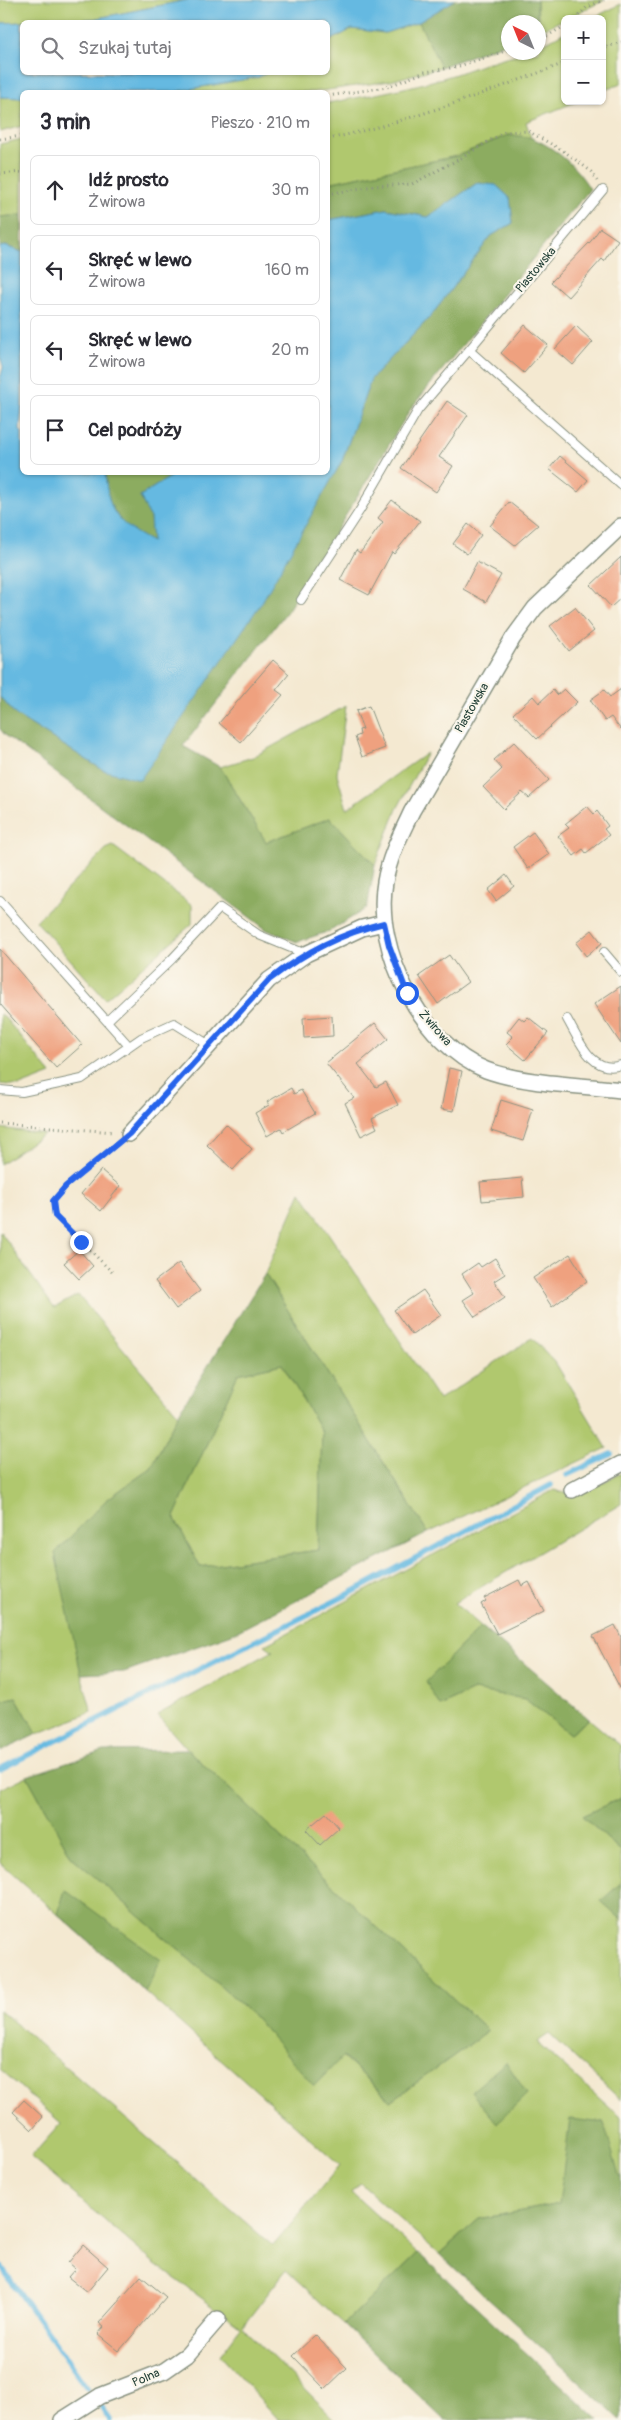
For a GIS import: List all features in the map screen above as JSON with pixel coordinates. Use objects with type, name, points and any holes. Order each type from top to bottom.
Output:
[{"type":"street","name":"Piastowska","points":[[384,923],[384,883],[398,839],[412,811],[513,638],[535,608],[559,583],[621,526]]},
{"type":"street","points":[[129,1134],[269,980],[306,954],[362,928],[384,923]]},
{"type":"street","name":"Żwirowa","points":[[384,923],[389,945],[407,993],[432,1028],[466,1059],[505,1076],[621,1090]]},
{"type":"street","points":[[572,1490],[621,1464]]},
{"type":"street","name":"Polna","points":[[62,2420],[100,2396],[164,2371],[187,2354],[218,2319]]},
{"type":"lane","name":"Piastowska","points":[[301,600],[360,510],[418,410],[603,190]]},
{"type":"lane","points":[[469,350],[621,485]]},
{"type":"lane","points":[[0,901],[129,1046]]},
{"type":"lane","points":[[107,1021],[172,959],[220,908],[260,935],[306,954]]},
{"type":"lane","points":[[604,952],[621,972]]},
{"type":"lane","points":[[567,1019],[583,1048],[595,1062],[603,1067],[613,1068],[621,1065]]},
{"type":"lane","points":[[0,1090],[22,1092],[82,1079],[141,1038],[174,1023],[211,1046]]},
{"type":"path","points":[[579,15],[587,7],[604,0]]},
{"type":"path","points":[[546,37],[561,28]]},
{"type":"path","points":[[606,48],[621,42]]},
{"type":"path","points":[[330,96],[387,87],[425,72],[456,67],[501,52]]},
{"type":"path","points":[[330,139],[371,130],[454,104],[561,64]]},
{"type":"path","points":[[330,194],[373,186],[412,184],[463,157],[504,132],[528,131],[565,152],[592,172],[603,190]]},
{"type":"path","points":[[0,139],[20,136]]},
{"type":"path","points":[[0,174],[20,172]]},
{"type":"path","points":[[0,1123],[129,1134]]},
{"type":"path","points":[[112,1272],[55,1216],[53,1201],[66,1186],[129,1134]]},
{"type":"green space","points":[[0,0],[187,0],[93,19],[20,20],[20,22],[0,23]]},
{"type":"green space","points":[[455,0],[537,0],[537,15],[501,15],[501,45],[441,67],[419,22]]},
{"type":"green space","points":[[537,0],[605,0],[573,15],[561,15],[561,21],[546,28],[546,15],[538,15]]},
{"type":"green space","points":[[621,4],[621,84],[606,90],[606,15],[599,15]]},
{"type":"green space","points":[[419,22],[441,67],[390,81],[328,90],[184,90],[263,75],[330,75],[330,41],[352,29],[385,33]]},
{"type":"green space","points":[[561,34],[561,105],[568,105],[526,122],[531,138],[508,135],[457,156],[330,183],[330,103],[414,86],[501,58],[501,60],[546,60],[546,42]]},
{"type":"green space","points":[[0,97],[20,98],[20,127],[0,132]]},
{"type":"green space","points":[[508,135],[532,138],[549,147],[565,159],[579,173],[590,189],[412,407],[288,610],[183,746],[220,767],[266,842],[330,818],[375,865],[367,908],[330,931],[297,942],[267,930],[5,735],[0,729],[0,697],[16,715],[103,770],[140,779],[342,461],[371,379],[431,316],[491,236],[513,223],[510,198],[496,185],[477,183],[428,217],[386,209],[330,220],[330,183],[457,156]]},
{"type":"green space","points":[[20,139],[20,215],[0,217],[0,144]]},
{"type":"green space","points":[[20,215],[20,251],[6,246],[0,247],[0,217]]},
{"type":"green space","points":[[105,475],[173,475],[140,496],[150,517],[153,543],[124,526],[108,501]]},
{"type":"green space","points":[[346,706],[337,774],[347,809],[427,753],[397,809],[375,865],[330,818],[266,842],[220,767],[253,757]]},
{"type":"green space","points":[[113,846],[192,905],[192,924],[105,999],[36,921],[106,849]]},
{"type":"green space","points":[[0,1014],[51,1074],[20,1086],[0,1084]]},
{"type":"green space","points":[[0,1128],[44,1134],[0,1164]]},
{"type":"green space","points":[[301,1192],[439,1400],[532,1338],[555,1362],[607,1448],[428,1533],[265,1274]]},
{"type":"green space","points":[[0,1231],[54,1308],[78,1295],[178,1414],[151,1468],[105,1501],[81,1674],[92,1712],[37,1734],[16,1697],[0,1701]]},
{"type":"green space","points":[[265,1274],[428,1533],[232,1634],[124,1672],[81,1674],[55,1553],[105,1501],[151,1468],[178,1414]],"holes":[[[282,1364],[322,1432],[318,1550],[200,1567],[174,1517],[238,1374]]]},
{"type":"green space","points":[[282,1364],[322,1432],[318,1550],[200,1567],[174,1517],[238,1374]]},
{"type":"green space","points":[[621,1473],[621,1504],[454,1603],[481,1626],[427,1682],[440,1706],[474,1690],[525,1699],[570,1734],[589,1719],[621,1746],[621,1798],[582,1816],[621,1851],[621,1883],[602,1901],[621,1919],[621,2100],[549,2034],[537,2042],[621,2118],[621,2176],[560,2204],[479,2219],[439,2254],[360,2183],[352,2193],[418,2253],[344,2324],[286,2270],[242,2327],[336,2420],[279,2420],[220,2355],[241,2327],[154,2263],[31,2157],[61,2123],[0,2069],[0,2010],[273,2246],[340,2165],[0,1863],[0,1789],[27,1776],[71,1856],[252,2014],[314,2085],[342,2056],[391,2101],[488,2031],[188,1750],[157,1715],[273,1651],[265,1645],[554,1490],[572,1493],[589,1489]]},
{"type":"green space","points":[[481,1626],[589,1719],[570,1734],[525,1699],[474,1690],[440,1706],[426,1682]]},
{"type":"green space","points":[[16,1697],[37,1734],[0,1752],[0,1701]]},
{"type":"green space","points":[[188,1750],[488,2031],[391,2101],[343,2056],[314,2086],[252,2014],[71,1856],[27,1776],[104,1751]]},
{"type":"green space","points":[[621,1798],[621,1851],[582,1816]]},
{"type":"green space","points":[[621,1883],[621,1919],[601,1901]]},
{"type":"green space","points":[[65,1890],[161,1960],[145,1992],[58,1914]]},
{"type":"green space","points":[[506,2062],[527,2094],[497,2123],[471,2092]]},
{"type":"green space","points":[[570,2119],[604,2123],[619,2176],[621,2176],[621,2420],[439,2254],[479,2219],[559,2204]]},
{"type":"green space","points":[[418,2253],[599,2420],[444,2420],[344,2324]]},
{"type":"water","points":[[187,0],[455,0],[419,22],[385,33],[352,29],[330,41],[330,20],[70,20],[93,19]]},
{"type":"water","points":[[20,22],[20,75],[263,75],[184,90],[20,90],[20,98],[0,97],[0,23]]},
{"type":"water","points":[[477,183],[496,185],[510,198],[513,223],[491,236],[431,316],[371,379],[342,461],[262,602],[140,780],[103,770],[16,715],[0,697],[0,379],[3,367],[0,357],[0,247],[5,246],[20,251],[20,475],[105,475],[109,498],[116,515],[130,529],[152,542],[150,518],[140,496],[173,475],[330,475],[330,220],[386,209],[428,217]]},
{"type":"building","points":[[600,228],[618,240],[604,261],[602,259],[568,297],[551,282],[591,241]]},
{"type":"building","points":[[525,325],[548,345],[524,373],[501,353]]},
{"type":"building","points":[[576,326],[593,342],[573,365],[555,349]]},
{"type":"building","points":[[447,401],[468,415],[439,457],[453,466],[436,492],[401,468]]},
{"type":"building","points":[[560,456],[588,480],[578,492],[549,469]]},
{"type":"building","points":[[392,500],[420,521],[394,554],[392,552],[369,595],[340,580],[356,550],[360,553],[383,522],[378,518]]},
{"type":"building","points":[[509,502],[538,525],[515,545],[490,526]]},
{"type":"building","points":[[468,524],[481,535],[467,554],[453,544]]},
{"type":"building","points":[[621,557],[621,598],[611,607],[591,585]]},
{"type":"building","points":[[477,562],[501,575],[486,602],[463,589]]},
{"type":"building","points":[[575,607],[594,631],[569,651],[550,626]]},
{"type":"building","points":[[273,660],[289,674],[276,690],[283,695],[241,742],[219,723]]},
{"type":"building","points":[[564,689],[577,702],[537,739],[513,714],[533,696],[539,703],[553,690],[557,695]]},
{"type":"building","points":[[621,689],[621,730],[611,717],[605,721],[590,700],[604,690],[610,697]]},
{"type":"building","points":[[369,706],[385,748],[362,757],[355,737],[360,735],[359,730],[363,729],[356,711]]},
{"type":"building","points":[[514,742],[549,780],[529,798],[522,792],[504,809],[483,787],[502,769],[494,760]]},
{"type":"building","points":[[587,806],[594,814],[597,811],[608,826],[604,829],[609,835],[586,853],[583,849],[574,856],[558,836],[569,828],[565,824]]},
{"type":"building","points":[[533,832],[549,854],[528,869],[513,847]]},
{"type":"building","points":[[506,875],[514,886],[496,901],[488,890]]},
{"type":"building","points":[[592,930],[602,943],[586,956],[576,943]]},
{"type":"building","points":[[0,949],[82,1045],[56,1068],[0,1004]]},
{"type":"building","points":[[449,955],[468,982],[438,1004],[419,976]]},
{"type":"building","points":[[621,986],[621,1044],[594,1004]]},
{"type":"building","points":[[332,1016],[333,1036],[304,1038],[303,1018]]},
{"type":"building","points":[[519,1017],[524,1021],[528,1017],[548,1033],[525,1060],[506,1044],[513,1037],[507,1032]]},
{"type":"building","points":[[375,1023],[388,1039],[358,1064],[376,1087],[386,1082],[398,1105],[372,1118],[377,1128],[361,1136],[345,1103],[354,1098],[326,1063]]},
{"type":"building","points":[[449,1068],[462,1071],[454,1111],[441,1109]]},
{"type":"building","points":[[291,1088],[294,1094],[301,1090],[315,1113],[283,1132],[281,1128],[267,1136],[255,1113],[269,1105],[267,1102]]},
{"type":"building","points":[[501,1100],[533,1110],[523,1141],[491,1131]]},
{"type":"building","points":[[226,1124],[252,1149],[233,1170],[207,1145]]},
{"type":"building","points":[[101,1170],[120,1186],[101,1211],[81,1194]]},
{"type":"building","points":[[522,1178],[524,1197],[482,1201],[480,1182]]},
{"type":"building","points":[[79,1250],[93,1266],[79,1279],[64,1263]]},
{"type":"building","points":[[570,1254],[587,1281],[552,1307],[533,1278]]},
{"type":"building","points":[[495,1258],[505,1274],[494,1281],[505,1297],[475,1317],[463,1300],[474,1293],[462,1274],[478,1263],[481,1267]]},
{"type":"building","points":[[179,1263],[200,1291],[176,1309],[155,1281]]},
{"type":"building","points":[[423,1290],[441,1315],[412,1335],[394,1310]]},
{"type":"building","points":[[519,1580],[522,1586],[529,1582],[544,1611],[497,1634],[481,1604],[486,1601],[484,1598]]},
{"type":"building","points":[[615,1625],[621,1637],[621,1690],[593,1636]]},
{"type":"building","points":[[326,1813],[339,1828],[320,1845],[306,1830]]},
{"type":"building","points":[[24,2100],[43,2117],[32,2130],[13,2112]]},
{"type":"building","points":[[83,2245],[108,2267],[87,2292],[68,2277],[75,2269],[68,2263]]},
{"type":"building","points":[[141,2276],[166,2297],[119,2351],[98,2334],[104,2327],[99,2323]]},
{"type":"building","points":[[315,2335],[347,2368],[325,2389],[293,2356]]},
{"type":"waterway","points":[[567,1475],[611,1454]]},
{"type":"waterway","points":[[0,1769],[347,1595],[551,1485]]},
{"type":"waterway","points":[[0,2265],[87,2388]]},
{"type":"waterway","points":[[101,2406],[110,2420]]},
{"type":"route","points":[[81,1242],[55,1216],[53,1201],[66,1186],[129,1134],[269,980],[286,966],[306,954],[362,928],[384,923],[389,945],[407,993]]}]
